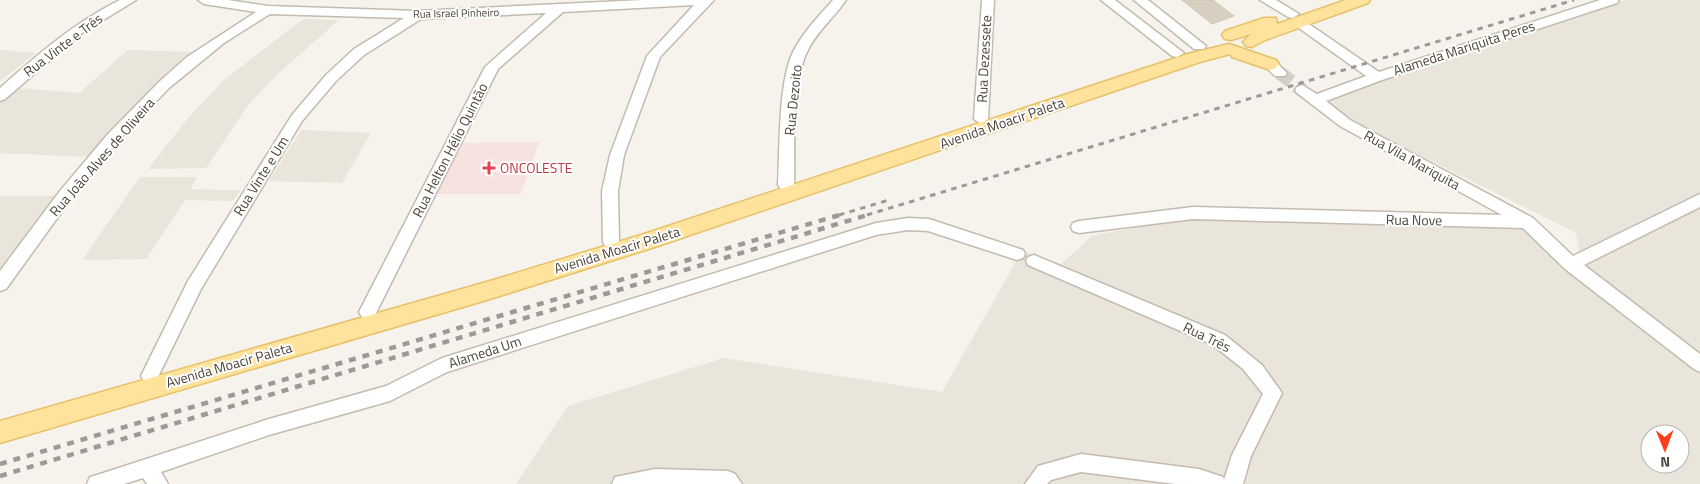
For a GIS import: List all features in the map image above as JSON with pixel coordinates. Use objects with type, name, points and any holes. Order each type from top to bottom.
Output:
[{"type":"main road","name":"Avenida Moacir Paleta","points":[[0,432],[499,287],[648,241],[1259,36],[1334,0]]},
{"type":"main road","name":"Avenida Moacir Paleta","points":[[0,418],[611,242],[1177,53],[1199,46],[1238,43],[1296,18],[1362,0]]},
{"type":"main road","points":[[1238,43],[1275,69]]},
{"type":"street","name":"Rua Vinte e Três","points":[[0,96],[67,40],[97,18],[130,0]]},
{"type":"street","name":"Rua Israel Pinheiro","points":[[212,0],[268,10],[418,15],[706,0]]},
{"type":"street","points":[[354,13],[365,0]]},
{"type":"street","points":[[502,12],[509,0]]},
{"type":"street","points":[[611,242],[610,191],[618,154],[654,56],[706,0]]},
{"type":"street","name":"Rua Dezoito","points":[[786,185],[792,94],[799,53],[819,24],[840,0]]},
{"type":"street","name":"Rua Dezessete","points":[[981,119],[988,0]]},
{"type":"street","points":[[1108,0],[1177,53]]},
{"type":"street","points":[[1140,0],[1199,46]]},
{"type":"street","points":[[1266,0],[1296,18],[1377,77]]},
{"type":"street","name":"Alameda Mariquita Peres","points":[[1316,100],[1377,77],[1613,0]]},
{"type":"street","name":"Rua Helton Hélio Quintão","points":[[368,312],[492,67],[559,9]]},
{"type":"street","name":"Rua João Alves de Oliveira","points":[[0,284],[83,174],[140,109],[193,60],[231,32],[268,10]]},
{"type":"street","name":"Rua Vinte e Um","points":[[150,376],[194,286],[297,118],[331,78],[359,52],[418,15]]},
{"type":"street","name":"Rua Vila Mariquita","points":[[1302,90],[1345,123],[1527,222]]},
{"type":"street","points":[[1571,264],[1696,206]]},
{"type":"street","name":"Rua Nove","points":[[1079,227],[1193,213],[1527,222]]},
{"type":"street","points":[[1527,222],[1571,264],[1700,364]]},
{"type":"street","name":"Alameda Um","points":[[106,483],[153,476],[270,428],[390,393],[442,366],[876,229],[908,224],[929,225],[1017,254]]},
{"type":"street","name":"Rua Três","points":[[1034,261],[1219,340],[1239,353],[1262,374],[1273,393],[1242,455],[1233,484]]},
{"type":"street","points":[[1034,484],[1045,472],[1081,463],[1199,478],[1216,484]]},
{"type":"street","points":[[622,484],[655,478],[728,480],[732,484]]},
{"type":"shaded area","points":[[1626,0],[1700,0],[1700,357],[1582,264],[1576,233],[1357,124],[1320,101],[1398,68]]},
{"type":"shaded area","points":[[303,19],[339,20],[279,73],[248,105],[206,168],[148,169],[188,118],[224,80]]},
{"type":"shaded area","points":[[0,50],[36,53],[0,81]]},
{"type":"shaded area","points":[[128,50],[193,52],[109,133],[90,157],[0,153],[0,103],[18,88],[79,93]]},
{"type":"shaded area","points":[[301,130],[371,133],[342,183],[269,181]]},
{"type":"shaded area","name":"ONCOLESTE","points":[[539,142],[521,194],[436,194],[462,143]]},
{"type":"shaded area","points":[[140,177],[197,177],[191,189],[240,190],[233,201],[185,200],[146,259],[82,260]]},
{"type":"shaded area","points":[[0,196],[57,196],[0,271]]},
{"type":"shaded area","points":[[1192,216],[1506,217],[1700,370],[1700,484],[516,484],[568,406],[724,358],[942,392],[1022,251],[1061,264],[1092,236]]},
{"type":"building","points":[[1182,0],[1213,0],[1234,16],[1212,24]]},
{"type":"tunnel","points":[[1280,73],[1302,90]]},
{"type":"railway","points":[[867,215],[1574,0]]},
{"type":"railway","points":[[839,215],[889,200]]},
{"type":"railway","points":[[0,464],[843,214]]},
{"type":"railway","points":[[0,476],[871,214]]},
{"type":"place","name":"ONCOLESTE","points":[[489,168]]}]
